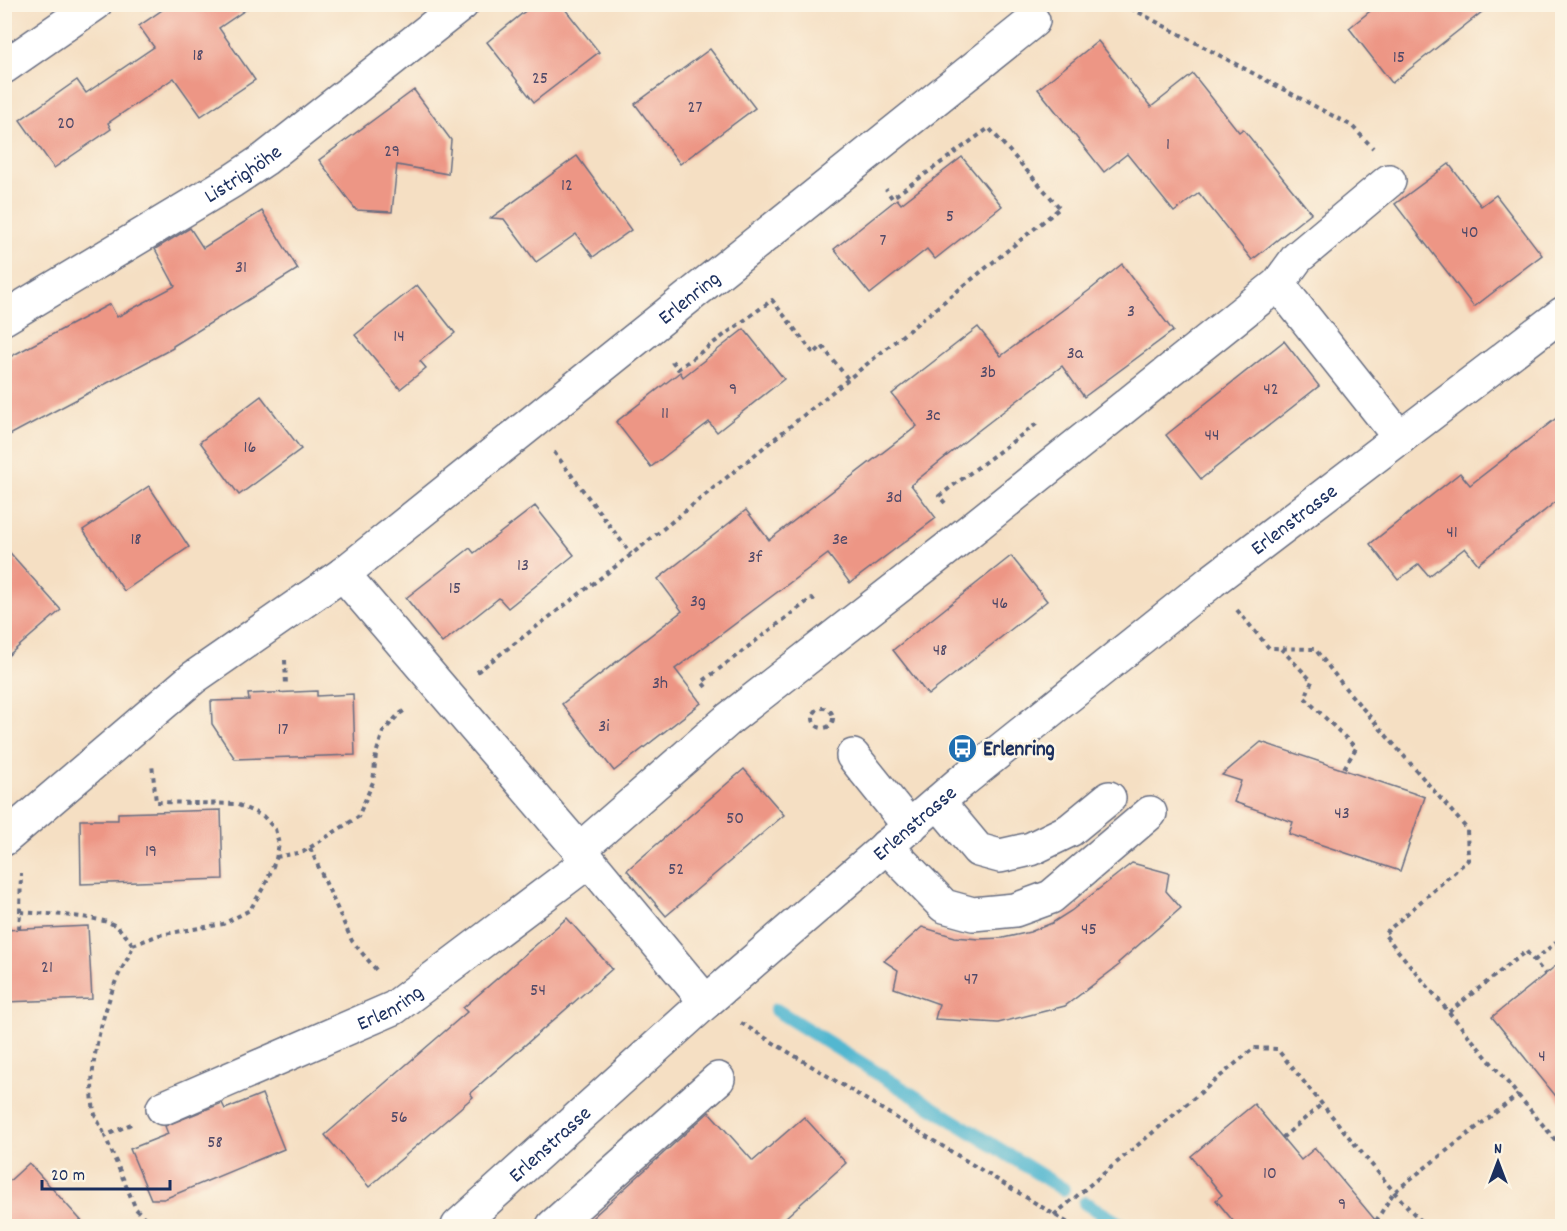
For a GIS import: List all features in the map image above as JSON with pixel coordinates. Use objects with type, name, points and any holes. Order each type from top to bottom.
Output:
[{"type":"street","points":[[4,67],[95,4]]},
{"type":"street","name":"Listrighöhe","points":[[4,318],[265,159],[462,4]]},
{"type":"street","name":"Erlenring","points":[[4,839],[193,678],[343,574],[1033,21]]},
{"type":"street","name":"Erlenring","points":[[163,1108],[394,1008],[584,855],[730,718],[1278,284],[1297,258],[1389,181]]},
{"type":"street","points":[[1278,284],[1400,438]]},
{"type":"street","name":"Erlenstrasse","points":[[458,1227],[706,1002],[938,802],[1212,581],[1563,314]]},
{"type":"street","points":[[343,574],[584,855],[706,1002]]},
{"type":"street","points":[[853,756],[898,837],[944,906],[973,914],[1015,910],[1052,897],[1150,813]]},
{"type":"street","points":[[938,802],[978,850],[1000,856],[1031,849],[1070,830],[1109,798]]},
{"type":"street","points":[[553,1227],[718,1079]]},
{"type":"path","points":[[1123,4],[1352,126],[1377,153],[1389,181]]},
{"type":"path","points":[[276,857],[292,856],[310,848],[358,817],[373,782],[376,754],[383,732],[398,715],[442,690],[632,554],[1060,208],[989,128],[892,198],[862,158]]},
{"type":"path","points":[[648,329],[678,369],[772,300],[814,354],[822,346],[848,379]]},
{"type":"path","points":[[531,423],[632,554]]},
{"type":"path","points":[[1237,609],[1269,648],[1315,650],[1467,830],[1468,860],[1384,934],[1563,1148]]},
{"type":"path","points":[[1280,648],[1312,681],[1305,698],[1356,748],[1343,770]]},
{"type":"path","points":[[817,709],[828,709],[833,719],[826,727],[820,727],[815,724],[813,714],[817,709]]},
{"type":"path","points":[[140,722],[150,733],[156,802],[236,804],[263,816],[275,830],[279,844],[266,883],[249,910],[223,924],[159,935],[133,945],[116,981],[94,1060],[92,1081],[94,1112],[136,1209],[153,1227]]},
{"type":"path","points":[[310,848],[352,941],[403,1001]]},
{"type":"path","points":[[19,929],[20,912],[85,918],[112,924],[125,933],[133,945]]},
{"type":"path","points":[[1534,961],[1563,937]]},
{"type":"path","points":[[1449,1012],[1526,951],[1545,974]]},
{"type":"path","points":[[706,1002],[1073,1227]]},
{"type":"path","points":[[1054,1215],[1254,1048],[1277,1049],[1425,1227]]},
{"type":"path","points":[[1376,1221],[1394,1192],[1518,1095]]},
{"type":"path","points":[[1282,1138],[1322,1104]]},
{"type":"path","points":[[105,1136],[163,1108]]},
{"type":"path","points":[[1558,1227],[1563,1222]]},
{"type":"building","points":[[171,4],[254,4],[219,28],[255,80],[201,116],[174,78],[108,123],[111,129],[54,168],[20,120],[77,80],[86,93],[154,47],[139,26]]},
{"type":"building","points":[[534,4],[561,4],[599,52],[534,102],[487,42]]},
{"type":"building","points":[[1379,4],[1492,4],[1392,83],[1349,28]]},
{"type":"building","points":[[1098,41],[1151,107],[1193,74],[1239,132],[1243,129],[1311,213],[1252,260],[1199,193],[1174,212],[1127,154],[1104,172],[1038,89]]},
{"type":"building","points":[[710,49],[755,108],[680,164],[635,104]]},
{"type":"building","points":[[414,90],[451,140],[448,174],[397,165],[392,212],[356,210],[319,160]]},
{"type":"building","points":[[577,156],[631,230],[593,257],[576,234],[536,262],[504,219],[491,218]]},
{"type":"building","points":[[962,157],[1002,206],[935,259],[927,249],[870,294],[834,249],[897,199],[901,204]]},
{"type":"building","points":[[1449,164],[1481,206],[1496,195],[1542,255],[1474,307],[1395,204]]},
{"type":"building","points":[[262,211],[298,269],[173,348],[4,438],[4,360],[110,304],[117,317],[175,286],[155,249],[190,228],[203,248]]},
{"type":"building","points":[[1122,264],[1173,331],[1084,397],[1062,366],[911,485],[936,518],[850,583],[828,554],[675,669],[701,703],[614,771],[562,704],[682,611],[658,579],[746,510],[769,540],[917,426],[892,394],[978,327],[1001,356]]},
{"type":"building","points":[[417,285],[455,333],[420,361],[426,368],[400,389],[355,335]]},
{"type":"building","points":[[744,329],[784,379],[717,432],[709,422],[651,467],[616,422],[680,372],[683,377]]},
{"type":"building","points":[[1284,341],[1319,386],[1201,479],[1166,435]]},
{"type":"building","points":[[261,396],[301,449],[239,495],[200,442]]},
{"type":"building","points":[[1563,413],[1563,496],[1478,564],[1465,548],[1429,576],[1419,564],[1398,580],[1370,544],[1460,473],[1470,485]]},
{"type":"building","points":[[149,486],[189,547],[124,591],[83,530]]},
{"type":"building","points":[[535,506],[574,555],[508,608],[499,598],[442,643],[406,598],[470,548],[474,553]]},
{"type":"building","points":[[4,546],[61,610],[4,659]]},
{"type":"building","points":[[1011,556],[1047,601],[928,695],[893,650]]},
{"type":"building","points":[[317,691],[317,696],[353,694],[355,755],[235,759],[212,724],[211,701],[249,700],[248,694]]},
{"type":"building","points":[[1261,742],[1425,797],[1400,871],[1289,834],[1293,822],[1234,802],[1241,781],[1222,775]]},
{"type":"building","points":[[744,769],[784,815],[666,916],[627,870]]},
{"type":"building","points":[[221,810],[223,879],[81,884],[80,820],[118,820],[118,813]]},
{"type":"building","points":[[1132,863],[1169,873],[1166,891],[1181,908],[1118,963],[1119,965],[1065,1006],[998,1023],[935,1019],[939,1004],[894,988],[898,970],[884,961],[922,927],[955,937],[979,939],[1003,938],[1030,932],[1052,923],[1071,911]]},
{"type":"building","points":[[567,918],[612,969],[470,1093],[473,1097],[369,1187],[325,1135],[467,1012],[463,1008]]},
{"type":"building","points":[[88,926],[92,999],[4,1002],[4,930]]},
{"type":"building","points":[[1563,960],[1563,1105],[1492,1017]]},
{"type":"building","points":[[262,1094],[284,1149],[164,1199],[151,1199],[130,1149],[168,1134],[165,1126],[222,1103],[225,1109]]},
{"type":"building","points":[[1254,1104],[1301,1160],[1315,1148],[1381,1227],[1238,1227],[1216,1200],[1222,1195],[1191,1156]]},
{"type":"building","points":[[709,1112],[753,1161],[804,1117],[846,1163],[775,1227],[582,1227]]},
{"type":"building","points":[[29,1163],[87,1227],[4,1227],[4,1186]]},
{"type":"waterway","points":[[776,1010],[1063,1189]]},
{"type":"waterway","points":[[1085,1203],[1123,1226]]},
{"type":"place","name":"Erlenring","points":[[962,748]]}]
